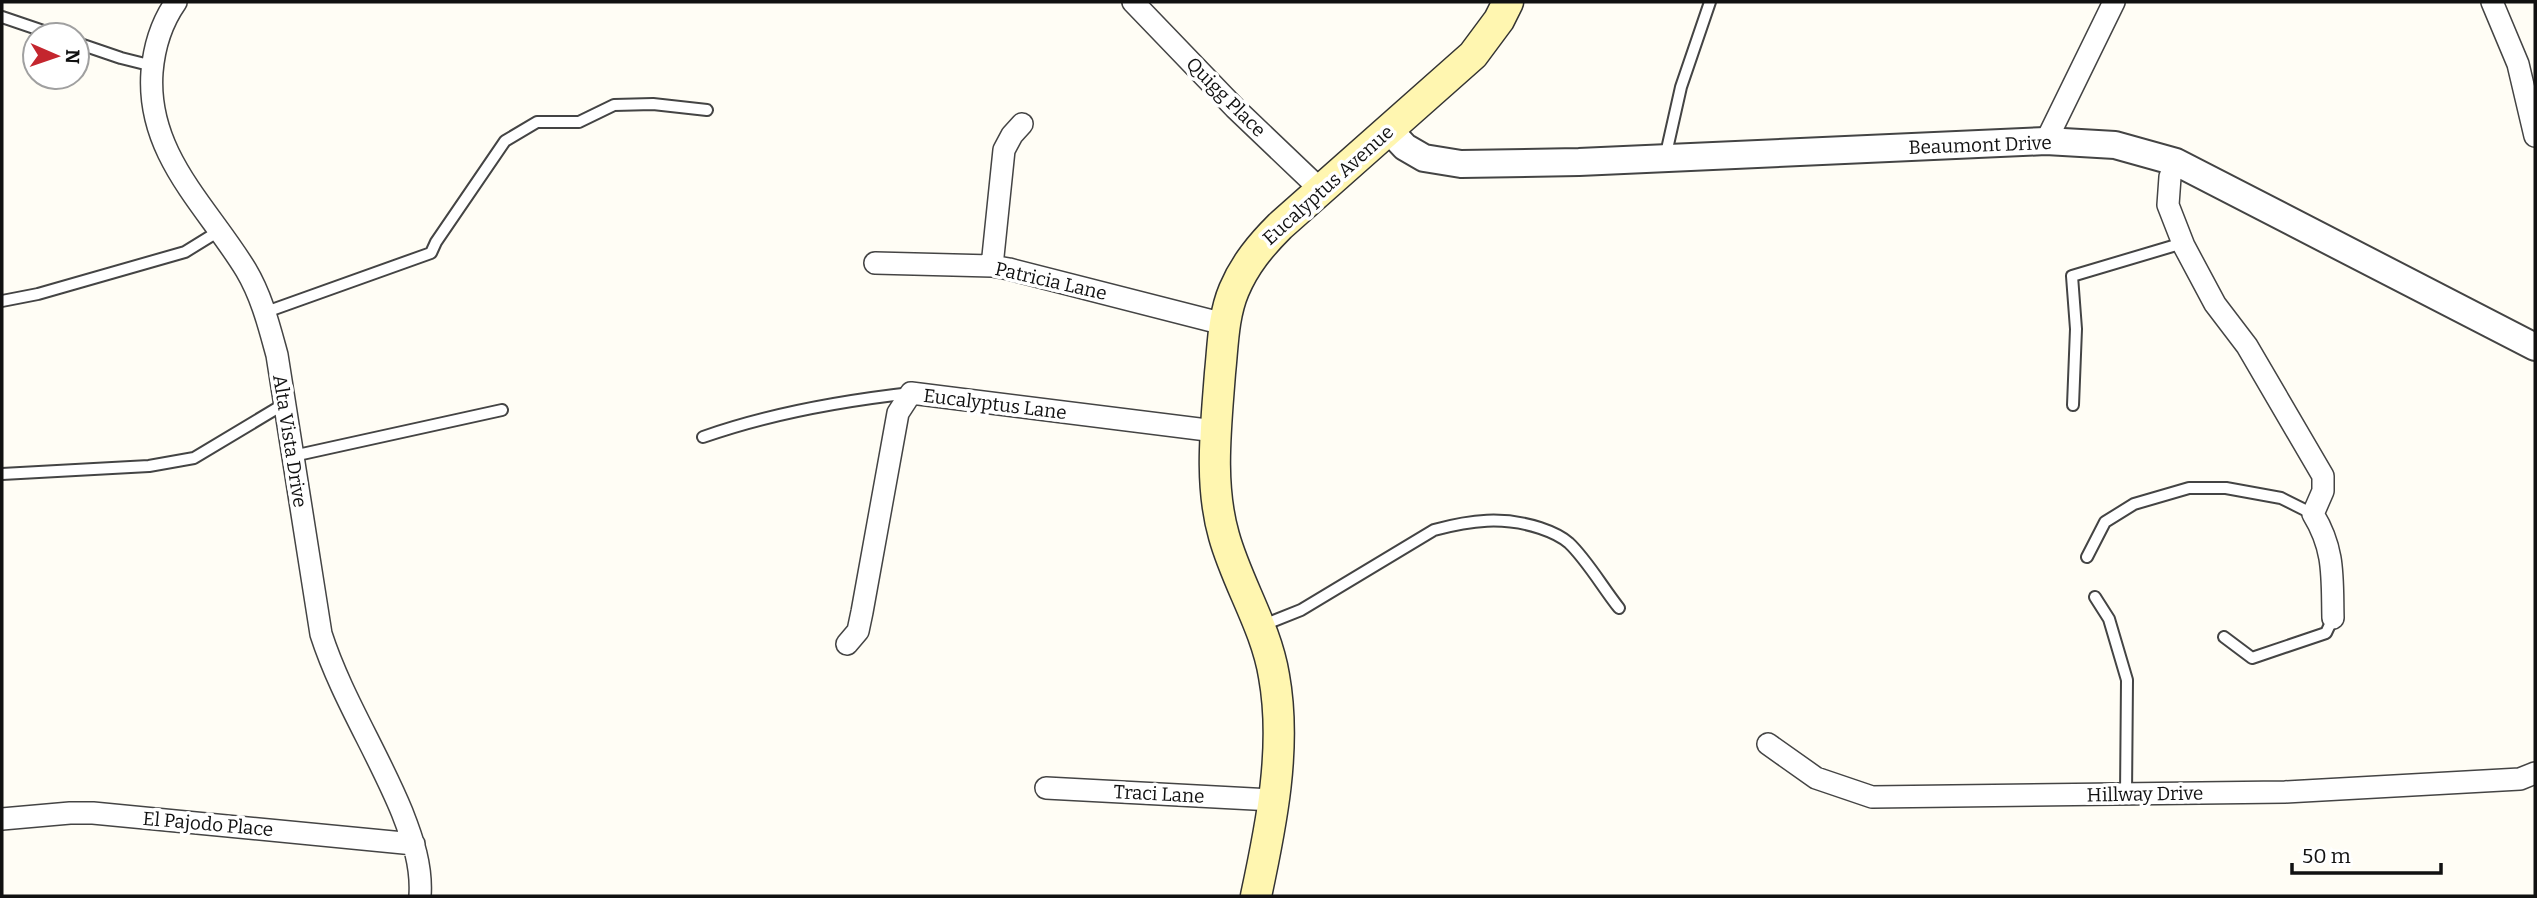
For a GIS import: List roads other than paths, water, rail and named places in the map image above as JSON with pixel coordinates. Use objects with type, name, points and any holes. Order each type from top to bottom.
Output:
[{"type":"main road","name":"Eucalyptus Avenue","points":[[1256,896],[1273,800],[1278,706],[1274,674],[1229,555],[1216,495],[1215,431],[1224,324],[1233,291],[1259,247],[1473,55],[1500,20],[1508,2]]},
{"type":"street","name":"Alta Vista Drive","points":[[176,2],[162,30],[153,65],[151,87],[158,131],[180,177],[247,272],[265,312],[277,355],[321,634],[335,674],[386,773],[414,844],[421,878],[420,896]]},
{"type":"street","name":"Quigg Place","points":[[1133,2],[1235,108],[1322,191]]},
{"type":"street","points":[[2046,141],[2114,2]]},
{"type":"street","points":[[2492,2],[2518,64],[2535,136]]},
{"type":"street","points":[[992,266],[1004,150],[1022,124]]},
{"type":"street","name":"Beaumont Drive","points":[[1388,130],[1405,147],[1424,158],[1461,164],[2046,141],[2115,145],[2176,162],[2535,346]]},
{"type":"street","points":[[2176,162],[2170,177],[2168,205],[2183,243],[2215,304],[2247,346],[2322,476],[2323,491],[2313,514],[2326,536],[2330,555],[2333,618]]},
{"type":"street","name":"Patricia Lane","points":[[875,263],[992,266],[1224,324]]},
{"type":"street","name":"Eucalyptus Lane","points":[[847,644],[858,631],[898,413],[911,393],[1215,431]]},
{"type":"street","name":"Hillway Drive","points":[[1768,744],[1816,778],[1872,797],[2313,790],[2520,779],[2535,774]]},
{"type":"street","name":"Traci Lane","points":[[1046,788],[1273,800]]},
{"type":"street","name":"El Pajodo Place","points":[[2,819],[93,813],[414,844]]},
{"type":"lane","points":[[1665,158],[1681,87],[1710,2]]},
{"type":"lane","points":[[2,16],[21,23]]},
{"type":"lane","points":[[91,48],[153,65]]},
{"type":"lane","points":[[265,312],[431,253],[505,141],[537,122],[579,122],[614,104],[653,104],[706,110]]},
{"type":"lane","points":[[2,301],[38,294],[185,251],[219,231]]},
{"type":"lane","points":[[2073,405],[2076,329],[2072,276],[2183,243]]},
{"type":"lane","points":[[703,437],[739,424],[808,408],[911,393]]},
{"type":"lane","points":[[2,474],[149,466],[194,458],[284,404]]},
{"type":"lane","points":[[293,456],[502,410]]},
{"type":"lane","points":[[2087,557],[2105,522],[2134,504],[2189,488],[2226,488],[2281,498],[2313,514]]},
{"type":"lane","points":[[1258,627],[1301,610],[1434,530],[1499,519],[1530,525],[1568,542],[1619,608]]},
{"type":"lane","points":[[2095,597],[2109,619],[2127,680],[2126,795]]},
{"type":"lane","points":[[2224,636],[2252,658],[2326,633],[2333,618]]}]
